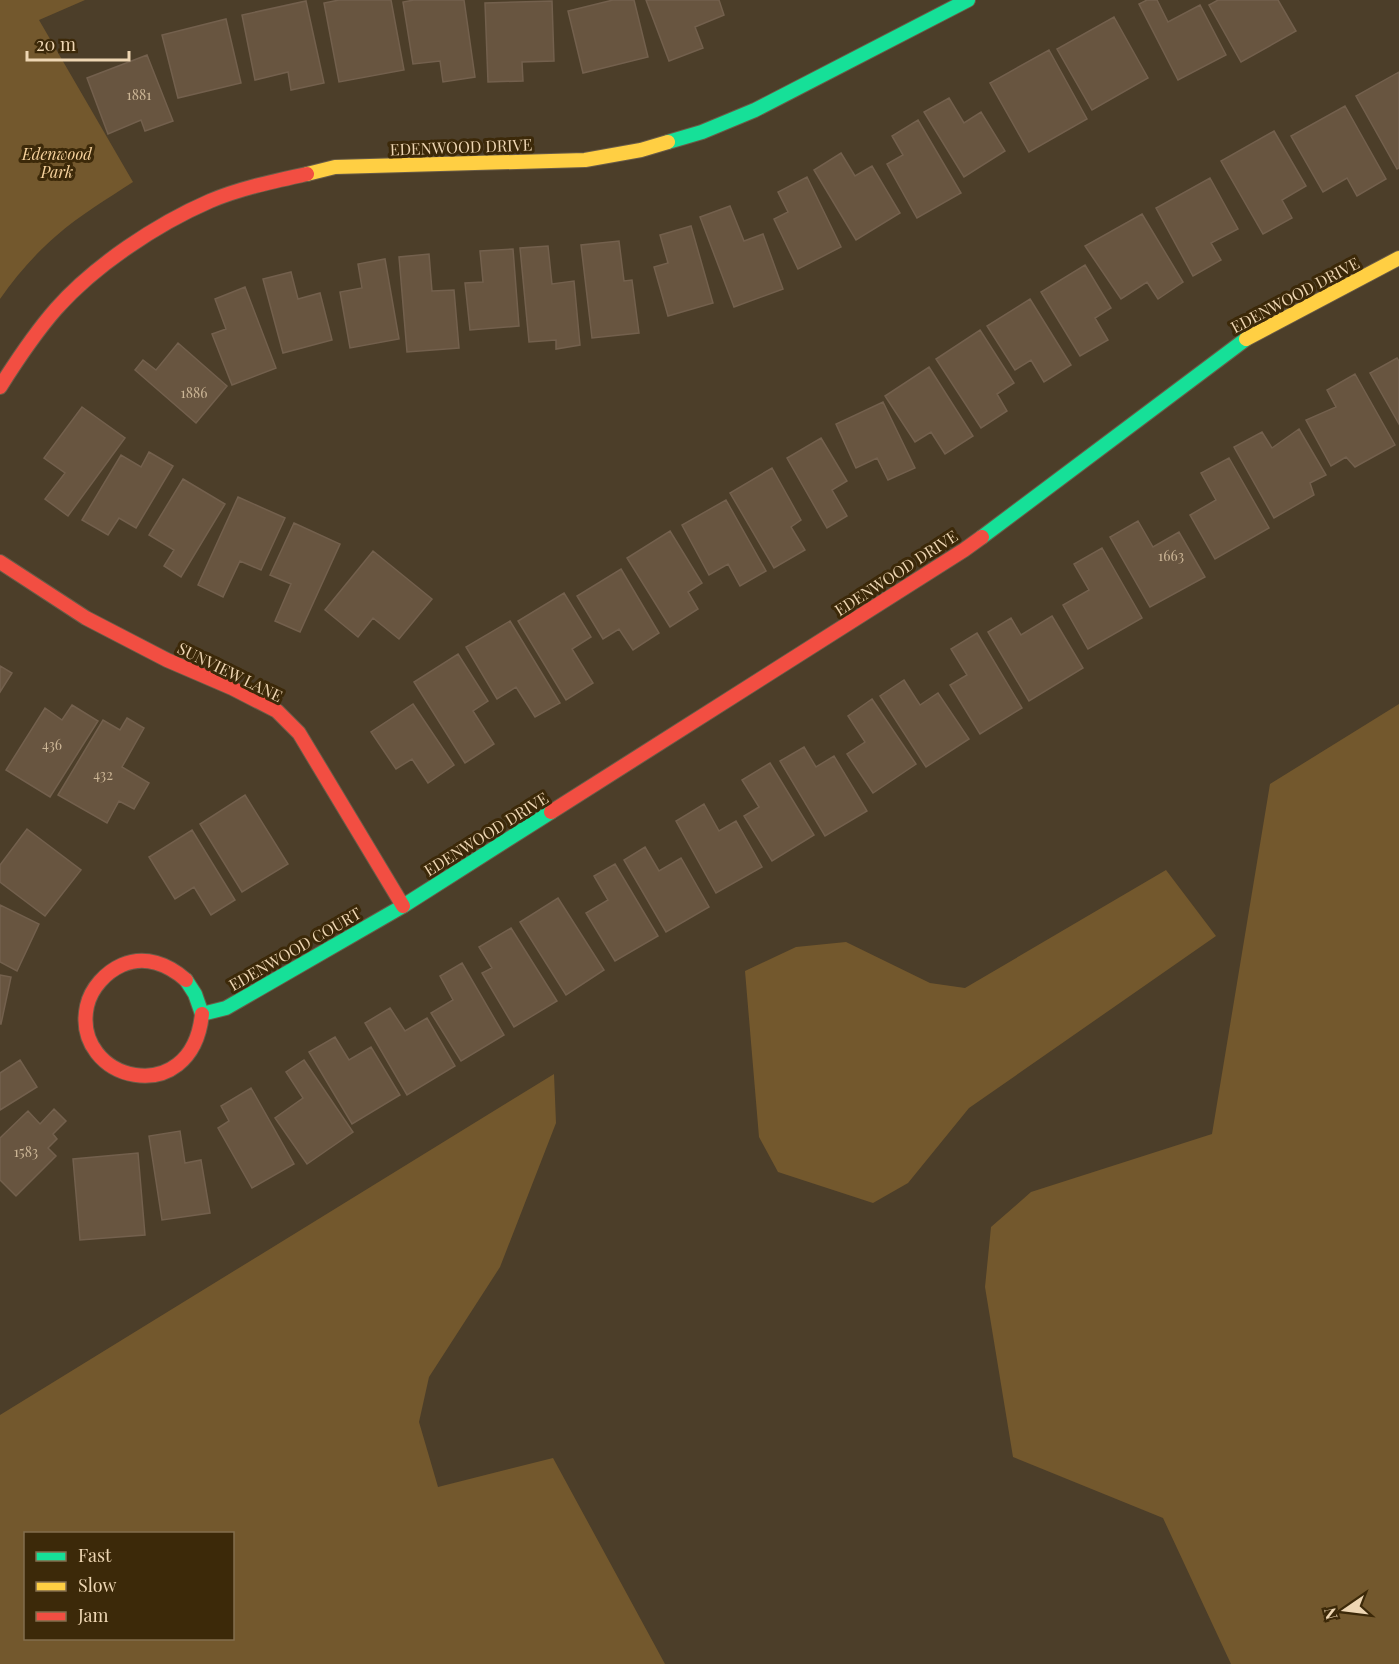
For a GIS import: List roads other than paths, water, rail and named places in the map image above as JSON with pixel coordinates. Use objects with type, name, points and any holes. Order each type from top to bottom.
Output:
[{"type":"street","name":"EDENWOOD DRIVE","points":[[0,387],[14,364],[57,308],[95,272],[141,238],[212,200],[263,184],[335,167],[585,160],[641,150],[702,132],[755,110],[968,0]]},
{"type":"street","name":"EDENWOOD DRIVE","points":[[403,906],[964,550],[1241,342],[1399,258]]},
{"type":"street","name":"SUNVIEW LANE","points":[[0,562],[86,618],[167,660],[232,688],[277,711],[299,734],[403,906]]},
{"type":"street","name":"EDENWOOD COURT","points":[[202,1014],[226,1008],[403,906]]},
{"type":"street","points":[[142,961],[162,964],[179,973],[192,987],[202,1014],[197,1040],[188,1056],[173,1068],[156,1075],[138,1077],[120,1072],[104,1061],[92,1046],[86,1027],[86,1007],[93,989],[106,974],[123,964],[142,961]]},
{"type":"park label","name":"Edenwood Park","points":[[57,163]]}]
